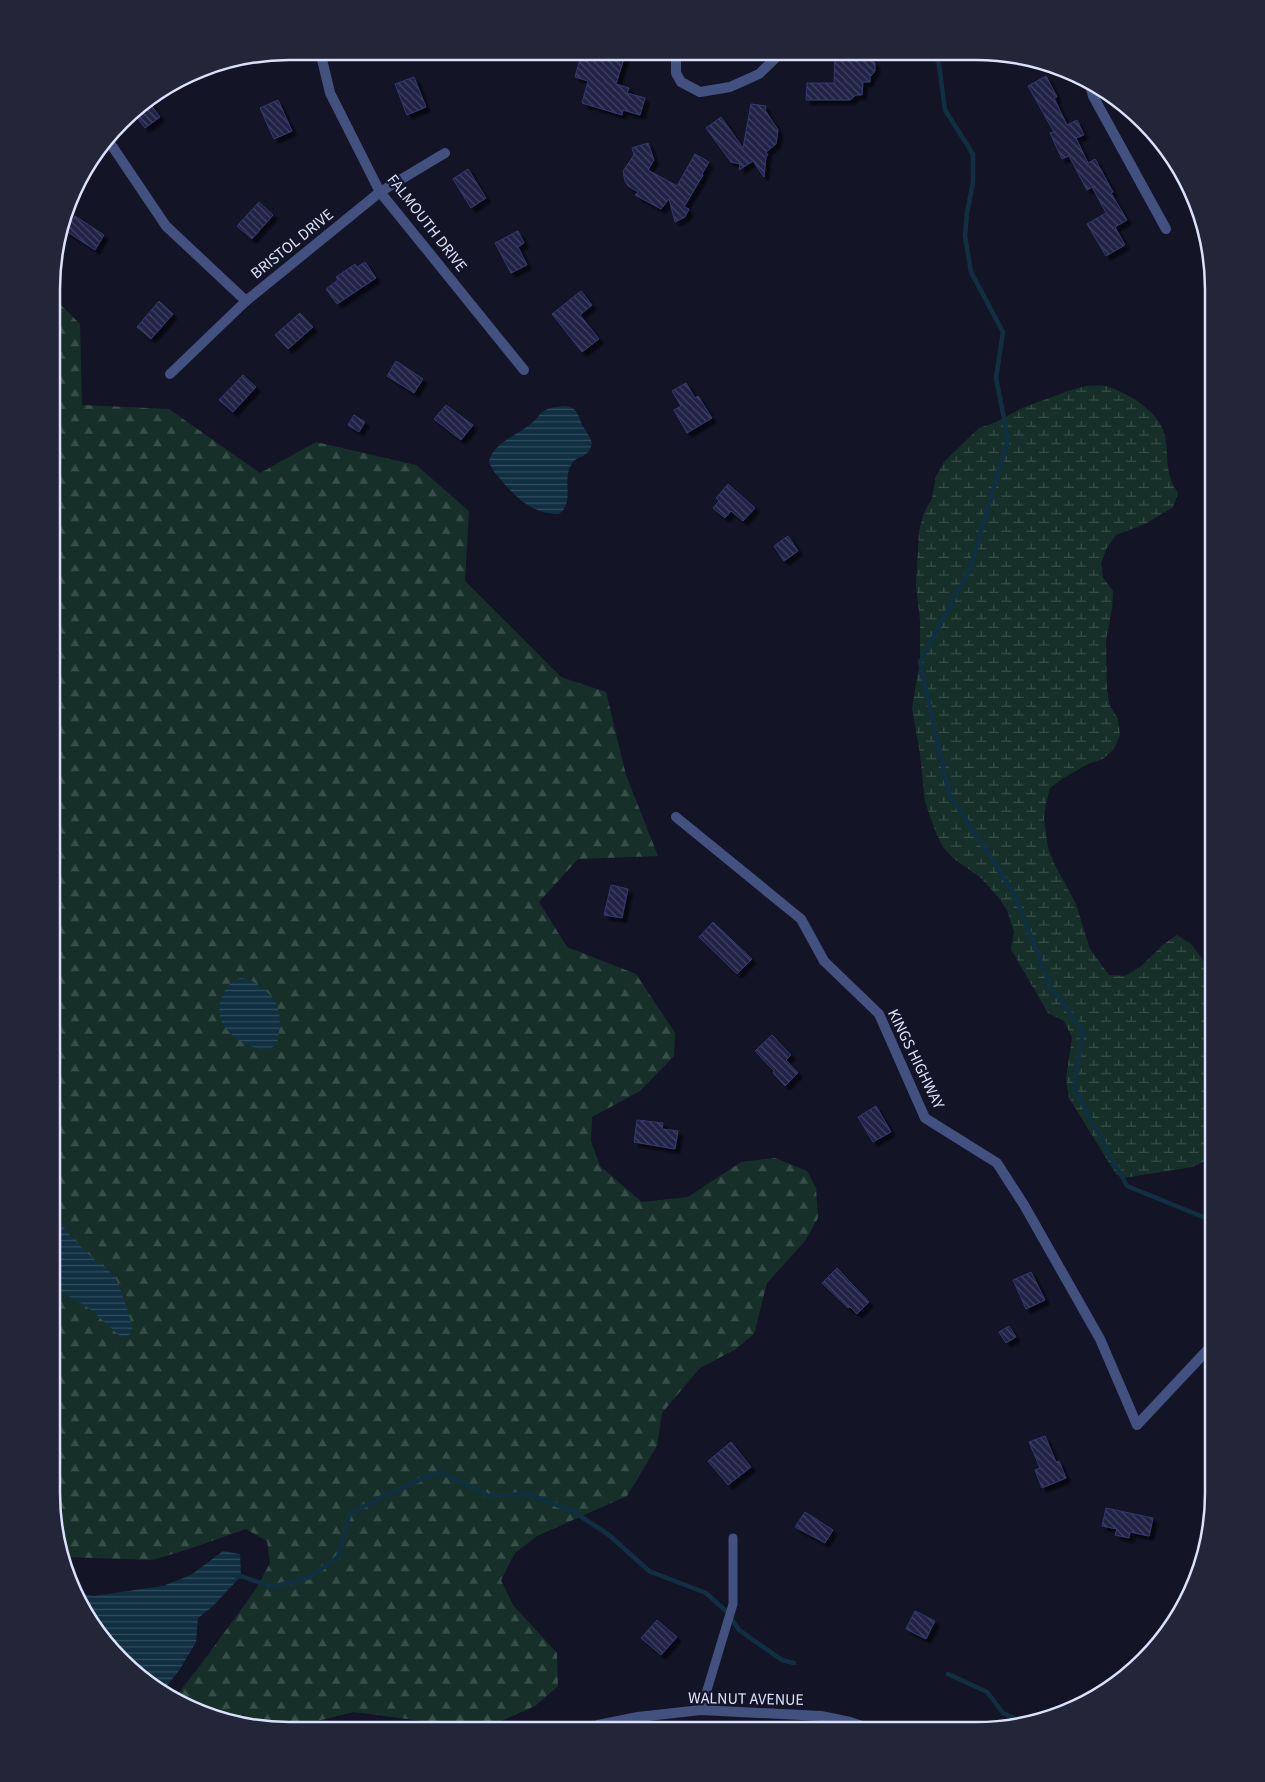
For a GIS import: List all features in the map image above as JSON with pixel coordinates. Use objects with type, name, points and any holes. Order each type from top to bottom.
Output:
[{"type":"street","name":"FALMOUTH DRIVE","points":[[322,60],[330,93],[380,192],[524,370]]},
{"type":"street","points":[[676,60],[676,73],[680,82],[700,92],[730,88],[759,74],[774,60]]},
{"type":"street","points":[[1093,93],[1166,229]]},
{"type":"street","points":[[111,145],[166,226],[246,301]]},
{"type":"street","name":"BRISTOL DRIVE","points":[[170,374],[246,301],[380,192],[445,153]]},
{"type":"street","name":"KINGS HIGHWAY","points":[[676,817],[801,919],[824,961],[879,1014],[925,1118],[997,1163],[1024,1205],[1100,1339],[1137,1426],[1205,1353]]},
{"type":"street","name":"WALNUT AVENUE","points":[[613,1722],[638,1717],[701,1710],[821,1716],[850,1722]]},
{"type":"lane","points":[[701,1710],[733,1604],[733,1538]]},
{"type":"green space","points":[[60,304],[80,324],[82,405],[169,409],[260,473],[316,442],[416,465],[469,511],[465,581],[561,677],[606,692],[626,775],[658,856],[578,859],[539,902],[567,947],[636,974],[675,1033],[674,1056],[640,1091],[592,1117],[591,1141],[600,1166],[642,1202],[688,1197],[741,1162],[775,1158],[807,1171],[816,1188],[818,1218],[805,1241],[767,1283],[754,1334],[736,1349],[700,1368],[662,1413],[657,1446],[627,1496],[537,1536],[515,1553],[501,1580],[513,1605],[557,1653],[558,1686],[535,1706],[499,1722],[430,1722],[354,1712],[313,1722],[274,1722],[244,1718],[201,1705],[178,1693],[256,1589],[270,1563],[267,1541],[246,1529],[152,1560],[69,1557],[64,1538],[60,1508]]},
{"type":"green space","points":[[1087,386],[1106,386],[1131,397],[1147,408],[1154,415],[1163,430],[1169,474],[1178,493],[1173,507],[1145,524],[1116,535],[1106,549],[1101,563],[1103,578],[1113,591],[1112,609],[1106,640],[1107,690],[1110,706],[1118,719],[1120,735],[1114,749],[1103,759],[1088,764],[1050,788],[1044,818],[1048,848],[1054,863],[1076,904],[1090,949],[1109,975],[1125,976],[1140,967],[1164,944],[1177,935],[1191,944],[1205,962],[1205,1161],[1192,1167],[1123,1178],[1116,1174],[1069,1098],[1066,1079],[1072,1037],[1064,1021],[1048,1013],[1011,949],[1014,932],[1007,910],[981,878],[953,858],[943,847],[936,833],[925,802],[920,754],[912,708],[920,662],[920,620],[916,585],[919,531],[924,513],[932,498],[936,476],[944,462],[979,428],[994,423],[1022,408]]},
{"type":"water","points":[[563,406],[575,410],[592,443],[588,452],[576,459],[571,465],[564,509],[559,514],[550,514],[534,508],[520,499],[496,474],[489,461],[496,448],[527,427],[542,412]]},
{"type":"water","points":[[240,978],[259,985],[277,1005],[280,1027],[277,1044],[267,1051],[237,1039],[223,1025],[220,1016],[220,1006],[223,995],[234,981]]},
{"type":"water","points":[[60,1223],[66,1231],[117,1280],[132,1325],[129,1335],[126,1338],[121,1337],[90,1309],[60,1291]]},
{"type":"water","points":[[223,1551],[240,1554],[241,1576],[212,1607],[198,1618],[196,1642],[180,1669],[167,1686],[138,1665],[117,1644],[99,1620],[84,1594],[94,1596],[163,1586],[191,1575]]},
{"type":"building","points":[[580,60],[624,60],[616,84],[629,88],[627,93],[645,98],[640,115],[623,110],[622,115],[582,103],[588,81],[575,77]]},
{"type":"building","points":[[835,60],[872,60],[875,63],[875,71],[870,77],[870,82],[863,82],[862,95],[856,95],[850,100],[806,100],[807,83],[834,83]]},
{"type":"building","points":[[1046,76],[1057,97],[1054,98],[1067,125],[1077,120],[1084,135],[1076,138],[1088,163],[1095,159],[1113,192],[1111,193],[1127,220],[1115,227],[1125,245],[1106,256],[1087,224],[1106,213],[1092,187],[1087,190],[1069,156],[1062,159],[1050,133],[1054,132],[1028,86]]},
{"type":"building","points":[[414,77],[426,107],[407,115],[395,84]]},
{"type":"building","points":[[278,100],[292,131],[274,139],[260,108]]},
{"type":"building","points":[[751,104],[766,106],[765,110],[778,130],[776,144],[766,152],[768,155],[766,157],[764,177],[753,161],[739,170],[740,164],[731,162],[706,128],[721,117],[743,148]]},
{"type":"building","points":[[152,106],[160,117],[145,128],[137,118]]},
{"type":"building","points":[[648,143],[654,160],[648,170],[677,186],[695,154],[709,162],[684,207],[689,209],[685,217],[675,222],[669,199],[661,209],[635,195],[638,192],[628,186],[625,181],[623,171],[634,155],[632,148]]},
{"type":"building","points":[[468,169],[486,198],[471,208],[453,179]]},
{"type":"building","points":[[259,202],[273,215],[252,239],[237,226]]},
{"type":"building","points":[[75,216],[104,235],[95,250],[67,232]]},
{"type":"building","points":[[518,231],[524,243],[518,247],[527,265],[511,273],[495,243]]},
{"type":"building","points":[[365,262],[376,278],[337,304],[326,289],[338,280],[336,277],[355,264],[357,267]]},
{"type":"building","points":[[581,291],[592,305],[580,315],[599,339],[582,352],[552,314]]},
{"type":"building","points":[[159,301],[173,314],[151,339],[137,327]]},
{"type":"building","points":[[300,313],[313,327],[288,349],[275,335]]},
{"type":"building","points":[[396,361],[423,379],[414,393],[387,376]]},
{"type":"building","points":[[243,375],[256,387],[233,412],[219,400]]},
{"type":"building","points":[[686,383],[695,398],[698,396],[712,418],[687,433],[674,410],[681,406],[672,391]]},
{"type":"building","points":[[446,405],[473,425],[461,440],[434,419]]},
{"type":"building","points":[[354,415],[365,422],[359,432],[348,425]]},
{"type":"building","points":[[728,484],[755,508],[743,521],[731,511],[725,518],[713,508],[719,501],[716,498]]},
{"type":"building","points":[[788,536],[798,551],[784,561],[774,546]]},
{"type":"building","points":[[611,885],[628,889],[622,918],[604,915]]},
{"type":"building","points":[[713,922],[752,959],[737,974],[699,937]]},
{"type":"building","points":[[772,1035],[791,1055],[786,1060],[798,1073],[785,1086],[755,1051]]},
{"type":"building","points":[[876,1106],[891,1132],[873,1142],[858,1117]]},
{"type":"building","points":[[637,1120],[663,1123],[662,1129],[678,1131],[675,1149],[634,1142]]},
{"type":"building","points":[[837,1268],[869,1302],[857,1314],[822,1283]]},
{"type":"building","points":[[1031,1272],[1045,1300],[1026,1309],[1013,1280]]},
{"type":"building","points":[[1009,1326],[1016,1337],[1006,1343],[999,1332]]},
{"type":"building","points":[[1045,1436],[1056,1462],[1059,1461],[1066,1478],[1042,1488],[1035,1470],[1040,1468],[1029,1442]]},
{"type":"building","points":[[731,1442],[751,1467],[728,1485],[708,1461]]},
{"type":"building","points":[[1106,1508],[1153,1518],[1149,1536],[1130,1532],[1129,1538],[1115,1535],[1117,1529],[1102,1526]]},
{"type":"building","points":[[805,1512],[833,1530],[825,1543],[795,1527]]},
{"type":"building","points":[[915,1611],[935,1621],[926,1639],[906,1629]]},
{"type":"building","points":[[657,1620],[677,1637],[661,1655],[641,1638]]},
{"type":"waterway","points":[[937,60],[945,110],[973,154],[973,182],[965,236],[971,272],[1003,332],[996,378],[1008,439],[970,569],[920,662],[949,794],[1014,893],[1050,986],[1083,1031],[1074,1088],[1127,1186],[1205,1218]]},
{"type":"waterway","points":[[237,1577],[241,1576],[272,1587],[310,1577],[338,1557],[349,1514],[405,1486],[441,1472],[489,1496],[529,1494],[574,1512],[609,1535],[649,1571],[706,1593],[726,1611],[739,1630],[782,1660],[794,1663]]},
{"type":"waterway","points":[[948,1674],[987,1692],[1003,1713],[1015,1719]]}]
